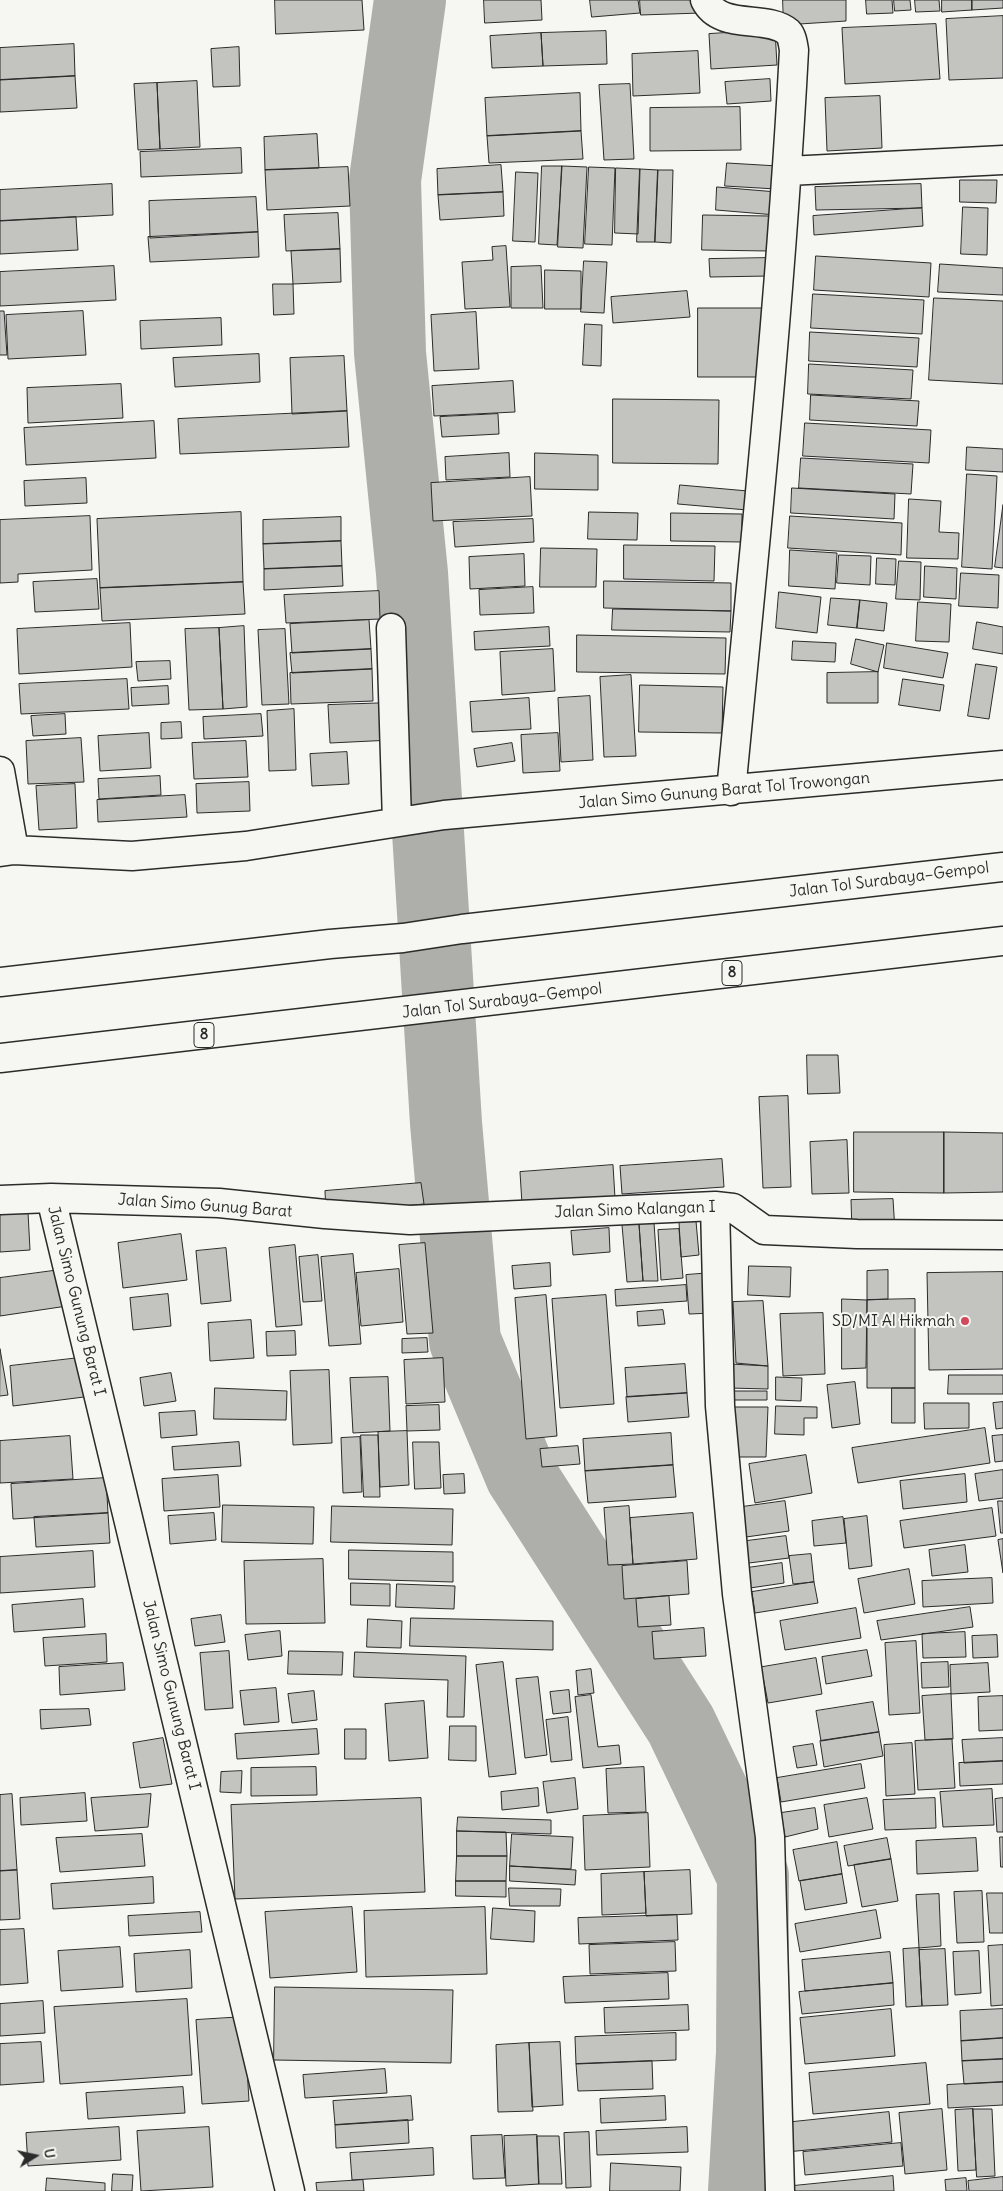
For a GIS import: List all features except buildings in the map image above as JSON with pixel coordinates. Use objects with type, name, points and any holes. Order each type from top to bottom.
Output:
[{"type":"main road","points":[[705,0],[720,16],[777,27],[788,32],[794,50],[788,171],[771,380],[731,791]]},
{"type":"main road","points":[[788,171],[1003,160]]},
{"type":"main road","points":[[391,628],[400,822]]},
{"type":"main road","name":"Jalan Simo Gunung Barat Tol Trowongan","points":[[7,851],[132,856],[246,846],[444,815],[731,791],[1003,765]]},
{"type":"main road","points":[[0,771],[7,851]]},
{"type":"main road","name":"Jalan Tol Surabaya–Gempol","points":[[0,982],[330,944],[403,938],[462,929],[1003,867]]},
{"type":"main road","name":"Jalan Tol Surabaya–Gempol","points":[[0,1058],[408,1012],[1003,941]]},
{"type":"main road","name":"Jalan Simo Gunug Barat","points":[[0,1200],[51,1198],[219,1204],[410,1220]]},
{"type":"main road","name":"Jalan Simo Gunung Barat I","points":[[51,1198],[290,2191]]},
{"type":"main road","points":[[715,1206],[720,1406],[736,1594],[770,1838],[780,2191]]},
{"type":"main road","name":"Jalan Simo Kalangan I","points":[[410,1220],[480,1215],[715,1206],[733,1208],[764,1230],[857,1234],[1003,1235]]},
{"type":"waterway","points":[[410,0],[385,180],[390,353],[412,573],[446,1123],[465,1341],[521,1475],[681,1725],[753,1876],[752,2053],[744,2191]]},
{"type":"place","name":"SD/MI Al Hikmah","points":[[965,1321]]}]
